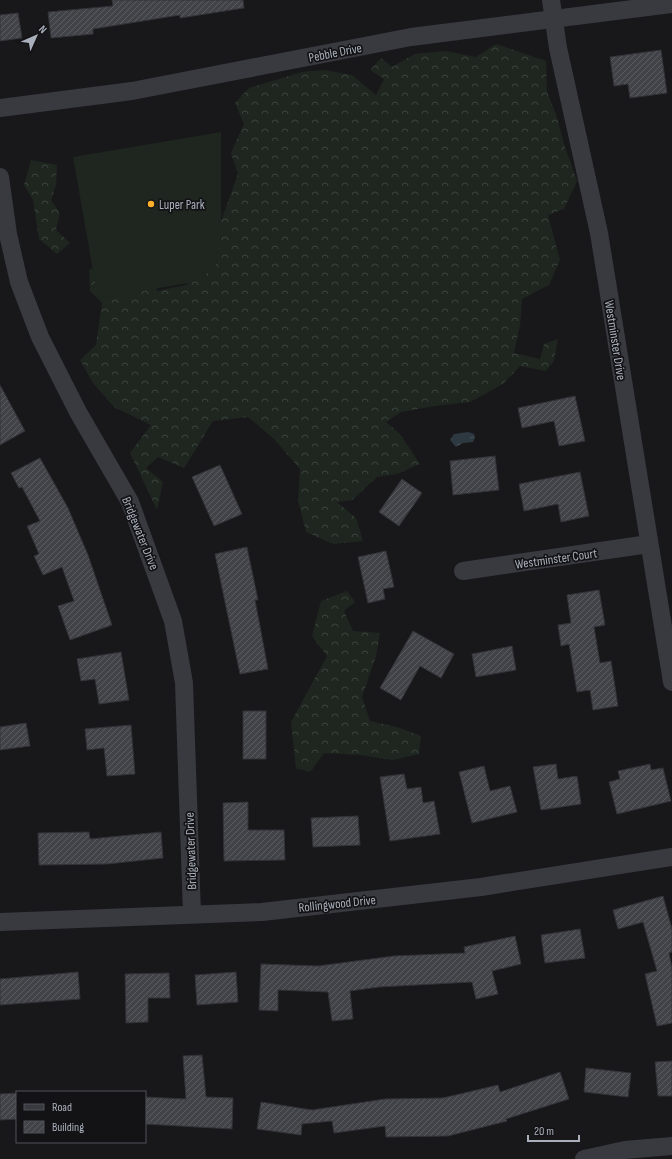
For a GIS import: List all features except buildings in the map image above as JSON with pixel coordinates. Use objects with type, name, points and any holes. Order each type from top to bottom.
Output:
[{"type":"street","name":"Westminster Drive","points":[[551,0],[558,48],[599,233],[672,682]]},
{"type":"street","name":"Pebble Drive","points":[[0,108],[132,91],[412,37],[672,4]]},
{"type":"street","name":"Bridgewater Drive","points":[[0,177],[8,234],[19,282],[40,338],[78,412],[130,502],[173,621],[184,683],[192,914]]},
{"type":"street","name":"Westminster Court","points":[[463,571],[649,544]]},
{"type":"street","name":"Rollingwood Drive","points":[[0,922],[262,912],[480,887],[672,857]]},
{"type":"street","points":[[584,1159],[625,1150],[672,1146]]},
{"type":"green space","points":[[496,44],[546,61],[547,92],[556,114],[565,147],[577,181],[564,209],[548,215],[560,260],[549,285],[522,299],[520,325],[514,353],[540,359],[544,344],[558,339],[554,361],[546,371],[520,366],[503,384],[470,402],[401,412],[386,422],[400,434],[420,464],[397,474],[377,477],[352,500],[337,502],[356,518],[363,541],[333,544],[306,532],[298,500],[300,469],[274,439],[248,417],[213,421],[184,468],[158,457],[146,468],[163,482],[157,510],[130,453],[151,425],[114,407],[93,383],[80,360],[96,345],[102,303],[90,291],[89,270],[104,262],[149,272],[157,291],[186,285],[215,259],[219,227],[238,174],[231,153],[244,124],[235,103],[249,88],[302,72],[324,70],[352,75],[376,95],[384,79],[370,70],[381,58],[392,67],[415,54],[446,51],[476,57]]},
{"type":"green space","name":"Luper Park","points":[[221,132],[221,232],[215,268],[193,282],[98,299],[73,157]]},
{"type":"green space","points":[[31,160],[57,165],[56,185],[51,200],[60,213],[56,230],[70,243],[57,254],[39,239],[33,200],[24,185]]},
{"type":"green space","points":[[347,591],[355,602],[344,611],[353,631],[380,633],[376,656],[362,697],[370,721],[397,727],[421,736],[419,754],[393,760],[360,755],[324,753],[310,772],[296,768],[291,722],[327,656],[312,636],[321,601]]},
{"type":"water","points":[[468,432],[474,434],[475,437],[473,442],[463,443],[456,447],[450,440],[454,434]]},
{"type":"place","name":"Luper Park","points":[[151,204]]}]
